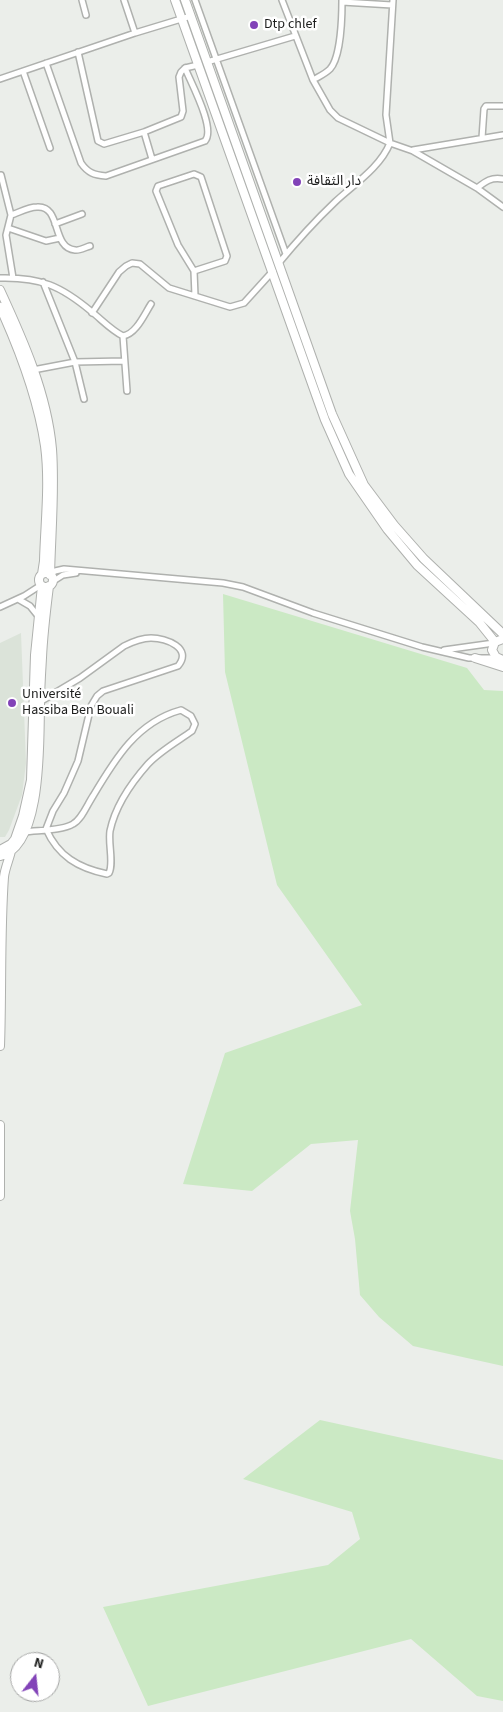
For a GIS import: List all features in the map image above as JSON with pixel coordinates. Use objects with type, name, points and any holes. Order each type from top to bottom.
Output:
[{"type":"main road","points":[[176,0],[325,420],[386,530],[417,565],[479,622],[495,642]]},
{"type":"main road","points":[[184,0],[211,61],[278,264],[352,471],[407,542],[503,634]]},
{"type":"main road","points":[[0,290],[20,334],[33,370],[48,422],[52,448],[47,580],[38,655]]},
{"type":"main road","points":[[0,307],[23,361],[41,423],[50,476]]},
{"type":"main road","points":[[0,850],[16,847],[36,796],[39,760],[37,703],[38,616],[47,580]]},
{"type":"main road","points":[[500,659],[492,650],[495,642],[503,639]]},
{"type":"main road","points":[[475,658],[503,667]]},
{"type":"main road","points":[[0,856],[11,848]]},
{"type":"main road","points":[[0,1046],[2,894],[4,875],[11,848]]},
{"type":"main road","points":[[0,1125],[0,1196]]},
{"type":"street","points":[[82,0],[86,15]]},
{"type":"street","points":[[124,0],[135,32]]},
{"type":"street","points":[[195,0],[211,61],[286,254]]},
{"type":"street","points":[[282,0],[313,80],[330,110],[338,118],[390,143],[413,150],[477,188],[503,207]]},
{"type":"street","points":[[92,313],[119,272],[132,263],[140,264],[169,288],[224,305],[236,306],[244,303],[251,296],[286,254],[334,203],[376,164],[390,143],[386,115],[393,2],[342,1],[339,39],[334,62],[330,69],[313,80]]},
{"type":"street","points":[[0,79],[135,32],[191,16]]},
{"type":"street","points":[[211,61],[295,36]]},
{"type":"street","points":[[78,52],[98,142],[104,144],[144,132],[181,117],[183,111],[180,72],[185,68],[198,65]]},
{"type":"street","points":[[46,63],[81,163],[86,170],[94,175],[106,176],[208,139],[207,123],[185,68]]},
{"type":"street","points":[[23,71],[50,148]]},
{"type":"street","points":[[482,138],[484,109],[486,106],[503,106]]},
{"type":"street","points":[[144,132],[152,159]]},
{"type":"street","points":[[413,150],[503,135]]},
{"type":"street","points":[[194,271],[227,259],[201,177],[194,174],[158,186],[156,191],[178,245],[194,271],[195,296]]},
{"type":"street","points":[[1,175],[10,215],[8,228],[3,234],[13,278]]},
{"type":"street","points":[[477,188],[495,177],[503,179]]},
{"type":"street","points":[[10,215],[37,206],[44,208],[50,212],[60,238],[67,247],[76,250],[90,246]]},
{"type":"street","points":[[55,224],[82,214]]},
{"type":"street","points":[[8,228],[46,241],[60,238]]},
{"type":"street","points":[[0,278],[22,278],[42,282],[62,290],[123,336]]},
{"type":"street","points":[[42,282],[75,362],[84,399]]},
{"type":"street","points":[[123,336],[133,332],[151,304]]},
{"type":"street","points":[[123,336],[127,391]]},
{"type":"street","points":[[33,370],[75,362],[124,361]]},
{"type":"street","points":[[0,607],[18,599],[47,580],[63,575],[84,572],[212,581],[233,585],[374,633],[475,658],[500,659]]},
{"type":"street","points":[[18,599],[30,606],[38,616]]},
{"type":"street","points":[[21,831],[46,829],[62,828],[76,822],[124,749],[143,729],[159,719],[182,710],[194,720],[195,724],[192,731],[149,763],[118,805],[110,832],[109,851],[111,868],[109,873],[101,873],[70,860],[52,843],[46,829],[78,762],[94,700],[103,692],[178,666],[182,659],[182,651],[176,645],[158,639],[150,638],[131,642],[80,678],[37,703]]},
{"type":"street","points":[[441,650],[495,642]]},
{"type":"shaded area","name":"Université Hassiba Ben Bouali","points":[[21,633],[26,763],[22,795],[9,830],[5,837],[0,837],[0,643]]},
{"type":"green space","points":[[223,594],[467,668],[484,690],[503,691],[503,1366],[413,1346],[379,1317],[360,1295],[355,1239],[350,1211],[358,1140],[311,1144],[252,1191],[183,1184],[225,1053],[362,1005],[277,885],[225,672]]},
{"type":"green space","points":[[320,1420],[503,1460],[503,1701],[477,1696],[411,1639],[148,1706],[103,1607],[328,1565],[360,1539],[352,1512],[243,1479]]},
{"type":"place","name":"Dtp chlef","points":[[254,25]]},
{"type":"place","name":"دار الثقافة","points":[[297,182]]},
{"type":"place","name":"Université Hassiba Ben Bouali","points":[[12,703]]}]
